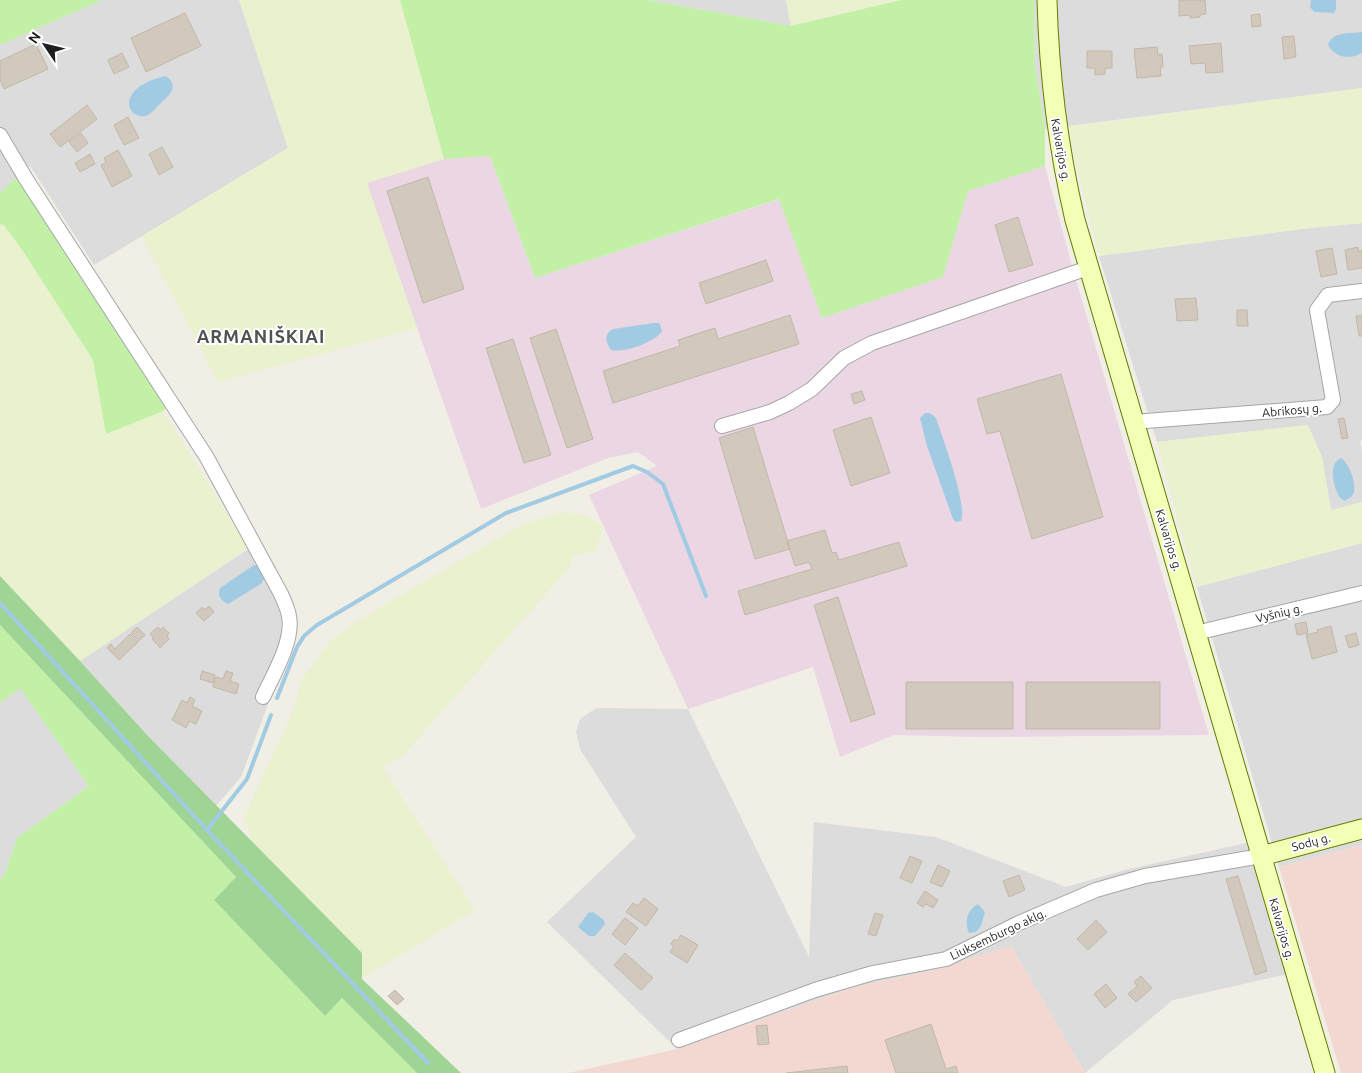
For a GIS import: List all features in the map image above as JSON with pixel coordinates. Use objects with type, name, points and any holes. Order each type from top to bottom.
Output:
[{"type":"main road","name":"Kalvarijos g.","points":[[1048,0],[1052,91],[1059,142],[1073,212],[1325,1073]]},
{"type":"main road","name":"Sodų g.","points":[[1261,856],[1362,829]]},
{"type":"street","points":[[0,135],[26,179],[206,456],[281,594],[289,617],[289,634],[283,653],[263,697]]},
{"type":"street","points":[[722,426],[770,412],[789,403],[812,389],[844,358],[872,343],[1088,268]]},
{"type":"street","name":"Abrikosų g.","points":[[1133,422],[1327,407],[1333,400],[1317,310],[1328,295],[1362,290]]},
{"type":"street","name":"Vyšnių g.","points":[[1196,633],[1362,593]]},
{"type":"street","name":"Liuksemburgo aklg.","points":[[679,1040],[815,990],[873,974],[946,959],[1019,923],[1096,890],[1145,876],[1261,856]]},
{"type":"shaded area","points":[[102,0],[239,0],[288,148],[94,265],[30,166],[0,193],[0,45]]},
{"type":"shaded area","points":[[648,0],[786,0],[791,26]]},
{"type":"shaded area","points":[[1034,0],[1362,0],[1362,88],[1045,129],[1035,65]]},
{"type":"shaded area","points":[[490,156],[535,278],[780,199],[822,318],[943,277],[968,191],[1045,166],[1072,266],[1209,735],[980,737],[894,735],[840,757],[813,667],[688,709],[589,495],[657,466],[638,452],[608,458],[481,509],[366,183],[444,159]]},
{"type":"shaded area","points":[[1362,223],[1362,440],[1360,442],[1362,453],[1362,502],[1331,511],[1322,457],[1307,425],[1157,442],[1099,256],[1310,228]]},
{"type":"shaded area","points":[[257,543],[291,598],[294,624],[289,648],[241,777],[216,806],[148,736],[80,661]]},
{"type":"shaded area","points":[[1362,543],[1362,845],[1279,867],[1197,587]]},
{"type":"shaded area","points":[[20,687],[89,786],[17,838],[5,874],[0,880],[0,703]]},
{"type":"shaded area","points":[[596,708],[688,709],[809,957],[814,822],[936,837],[1066,887],[1125,870],[1246,843],[1288,974],[1173,1000],[1085,1073],[1011,946],[933,970],[854,987],[677,1049],[547,922],[636,837],[580,749],[576,731],[580,719]]},
{"type":"shaded area","points":[[1362,845],[1362,1073],[1341,1073],[1279,867]]},
{"type":"shaded area","points":[[1011,946],[1085,1073],[568,1073],[677,1049],[854,987],[933,970]]},
{"type":"green space","points":[[0,0],[102,0],[0,45]]},
{"type":"green space","points":[[239,0],[400,0],[444,159],[367,183],[417,328],[218,382],[142,236],[288,148]]},
{"type":"green space","points":[[400,0],[648,0],[791,26],[901,0],[1034,0],[1035,65],[1045,129],[1045,166],[968,191],[943,277],[822,318],[779,199],[535,278],[490,156],[444,159]]},
{"type":"green space","points":[[786,0],[901,0],[791,26]]},
{"type":"green space","points":[[1362,88],[1362,223],[1310,228],[1099,256],[1067,127]]},
{"type":"green space","points":[[18,176],[167,408],[163,411],[106,434],[93,360],[23,251],[4,225],[0,224],[0,193]]},
{"type":"green space","points":[[0,224],[4,224],[23,251],[94,360],[106,434],[163,411],[248,548],[80,661],[0,576]]},
{"type":"green space","points":[[1308,425],[1322,457],[1331,510],[1362,502],[1362,543],[1196,587],[1157,442]]},
{"type":"green space","points":[[561,512],[586,515],[604,527],[595,551],[574,555],[568,569],[400,759],[382,766],[475,910],[361,979],[362,953],[253,843],[244,818],[296,704],[301,681],[330,641],[354,623],[521,525]]},
{"type":"green space","points":[[0,576],[148,736],[362,953],[362,979],[461,1073],[417,1073],[342,998],[325,1016],[214,900],[236,877],[0,625]]},
{"type":"green space","points":[[0,625],[236,877],[214,900],[325,1016],[342,998],[417,1073],[0,1073],[0,880],[5,874],[17,838],[89,786],[20,688],[0,703]]},
{"type":"water","points":[[1311,0],[1336,0],[1336,9],[1334,13],[1314,12],[1310,7]]},
{"type":"water","points":[[1362,32],[1362,53],[1353,57],[1339,55],[1328,45],[1333,37],[1337,35]]},
{"type":"water","points":[[166,76],[173,87],[167,97],[148,115],[138,116],[132,112],[129,102],[134,92],[149,81]]},
{"type":"water","points":[[659,323],[662,332],[652,340],[631,349],[611,350],[606,339],[613,329]]},
{"type":"water","points":[[925,413],[930,413],[936,418],[958,487],[961,501],[961,521],[956,522],[953,519],[927,446],[920,418]]},
{"type":"water","points":[[1341,458],[1347,464],[1354,482],[1354,492],[1345,501],[1338,494],[1333,477],[1334,466]]},
{"type":"water","points":[[254,565],[258,566],[265,577],[261,584],[228,604],[223,601],[219,596],[220,588]]},
{"type":"water","points":[[978,904],[985,912],[981,926],[976,932],[969,933],[967,921],[969,913]]},
{"type":"water","points":[[593,912],[604,920],[605,924],[595,936],[589,936],[578,927],[588,913]]},
{"type":"building","points":[[1179,0],[1205,0],[1206,14],[1190,18],[1190,15],[1179,16]]},
{"type":"building","points":[[185,13],[201,46],[146,72],[131,38]]},
{"type":"building","points":[[1260,14],[1261,26],[1252,27],[1251,15]]},
{"type":"building","points":[[1294,36],[1296,57],[1284,59],[1282,37]]},
{"type":"building","points":[[1221,43],[1223,72],[1206,73],[1205,63],[1191,64],[1189,46]]},
{"type":"building","points":[[36,44],[48,69],[4,89],[0,80],[0,61]]},
{"type":"building","points":[[1157,47],[1158,55],[1162,54],[1163,67],[1160,67],[1161,76],[1137,78],[1134,49]]},
{"type":"building","points":[[1087,51],[1112,51],[1112,68],[1105,68],[1105,74],[1095,75],[1095,68],[1087,68]]},
{"type":"building","points":[[122,53],[129,67],[114,74],[108,60]]},
{"type":"building","points":[[87,105],[97,119],[60,147],[50,134]]},
{"type":"building","points":[[128,117],[139,138],[124,145],[114,125]]},
{"type":"building","points":[[81,133],[88,143],[77,152],[69,142]]},
{"type":"building","points":[[162,147],[173,167],[159,175],[149,154]]},
{"type":"building","points":[[118,150],[132,176],[112,187],[101,165],[106,162],[104,158]]},
{"type":"building","points":[[90,154],[95,164],[80,172],[75,163]]},
{"type":"building","points":[[428,177],[464,289],[423,303],[387,191]]},
{"type":"building","points":[[1018,217],[1033,265],[1009,272],[995,225]]},
{"type":"building","points":[[1358,247],[1359,252],[1362,251],[1362,268],[1348,270],[1345,250]]},
{"type":"building","points":[[1332,248],[1337,274],[1321,277],[1316,251]]},
{"type":"building","points":[[766,260],[773,281],[706,304],[699,283]]},
{"type":"building","points":[[1196,298],[1198,320],[1177,321],[1175,299]]},
{"type":"building","points":[[1237,310],[1247,310],[1248,326],[1237,326]]},
{"type":"building","points":[[790,315],[799,344],[613,403],[603,371],[680,346],[678,340],[715,328],[718,339]]},
{"type":"building","points":[[1362,315],[1362,336],[1359,336],[1356,316]]},
{"type":"building","points":[[556,329],[593,439],[567,448],[530,338]]},
{"type":"building","points":[[513,339],[551,455],[524,463],[486,348]]},
{"type":"building","points":[[1061,374],[1103,517],[1032,539],[1000,431],[987,434],[977,399]]},
{"type":"building","points":[[862,391],[865,400],[854,404],[851,394]]},
{"type":"building","points":[[871,417],[890,473],[851,486],[833,430]]},
{"type":"building","points":[[1344,418],[1348,438],[1342,439],[1338,419]]},
{"type":"building","points":[[753,427],[790,549],[755,559],[719,438]]},
{"type":"building","points":[[825,530],[832,553],[836,552],[839,560],[899,542],[907,566],[745,615],[738,591],[812,569],[809,562],[795,566],[787,541]]},
{"type":"building","points":[[838,597],[875,714],[851,722],[814,605]]},
{"type":"building","points":[[209,606],[214,612],[204,621],[196,613],[202,607],[205,610]]},
{"type":"building","points":[[1306,622],[1308,633],[1297,635],[1295,624]]},
{"type":"building","points":[[1331,626],[1337,652],[1312,659],[1306,635]]},
{"type":"building","points":[[137,627],[145,635],[139,641],[131,633]]},
{"type":"building","points":[[158,627],[161,630],[163,627],[169,633],[167,636],[169,639],[160,648],[150,634]]},
{"type":"building","points":[[1356,633],[1359,645],[1349,648],[1345,636]]},
{"type":"building","points":[[130,634],[138,642],[119,660],[107,648],[111,644],[115,649]]},
{"type":"building","points":[[202,671],[215,675],[213,683],[200,679]]},
{"type":"building","points":[[226,671],[233,673],[230,681],[239,684],[236,694],[213,687],[216,677],[223,679]]},
{"type":"building","points":[[906,682],[1013,682],[1013,729],[906,729]]},
{"type":"building","points":[[1026,682],[1160,682],[1160,729],[1026,729]]},
{"type":"building","points":[[190,697],[195,700],[192,706],[202,711],[196,724],[189,721],[186,728],[172,720],[182,700],[187,703]]},
{"type":"building","points":[[910,856],[922,861],[912,883],[900,878]]},
{"type":"building","points":[[938,865],[950,871],[942,887],[930,882]]},
{"type":"building","points":[[1019,875],[1025,890],[1009,897],[1003,881]]},
{"type":"building","points":[[1238,876],[1267,971],[1255,975],[1226,879]]},
{"type":"building","points":[[925,891],[938,900],[933,908],[926,904],[923,907],[917,903]]},
{"type":"building","points":[[644,898],[658,909],[646,926],[626,912],[633,903],[638,906]]},
{"type":"building","points":[[875,913],[883,915],[876,936],[868,934]]},
{"type":"building","points":[[625,918],[638,928],[625,945],[612,934]]},
{"type":"building","points":[[1096,920],[1107,932],[1088,950],[1077,939]]},
{"type":"building","points":[[681,935],[698,945],[687,963],[670,952],[674,946],[671,944],[674,939],[677,941]]},
{"type":"building","points":[[625,953],[653,978],[641,990],[614,965]]},
{"type":"building","points":[[1141,976],[1152,988],[1136,1002],[1128,994],[1137,986],[1134,982]]},
{"type":"building","points":[[1106,984],[1117,998],[1105,1008],[1094,994]]},
{"type":"building","points":[[395,990],[404,999],[397,1005],[388,996]]},
{"type":"building","points":[[931,1024],[946,1069],[956,1066],[958,1073],[896,1073],[885,1040]]},
{"type":"building","points":[[767,1025],[769,1044],[758,1045],[756,1026]]},
{"type":"building","points":[[847,1066],[848,1073],[786,1073]]},
{"type":"waterway","points":[[277,698],[297,647],[304,636],[317,625],[506,513],[633,466],[647,472],[663,484],[706,596]]},
{"type":"waterway","points":[[0,603],[207,830],[428,1063]]},
{"type":"waterway","points":[[207,830],[247,779],[271,715]]},
{"type":"district","name":"ARMANIŠKIAI","points":[[261,336]]}]
